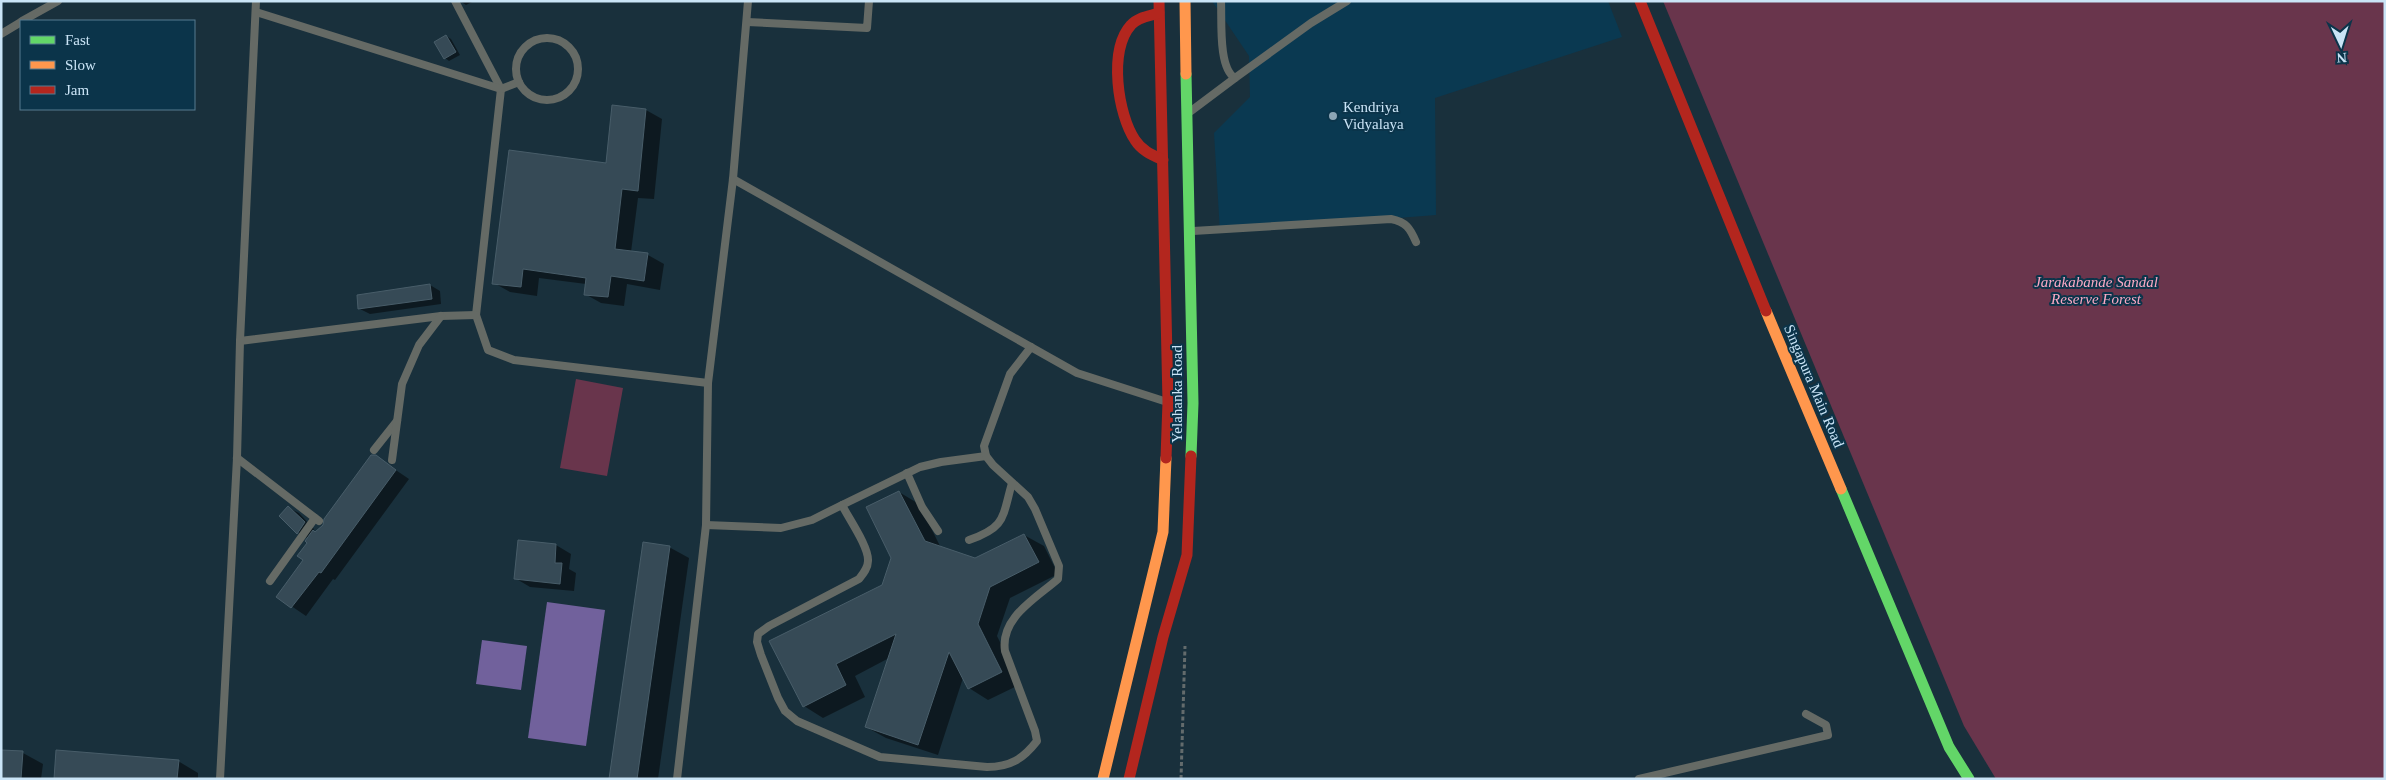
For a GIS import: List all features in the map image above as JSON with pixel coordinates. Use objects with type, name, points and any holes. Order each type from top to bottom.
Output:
[{"type":"main road","name":"Yelahanka Road","points":[[1129,779],[1163,637],[1187,555],[1180,402],[1163,160],[1159,1]]},
{"type":"main road","name":"Yelahanka Road","points":[[1103,779],[1163,532],[1180,402],[1190,231],[1185,1]]},
{"type":"main road","name":"Singapura Main Road","points":[[1640,1],[1729,223],[1949,747],[1969,779]]},
{"type":"main road","points":[[1159,13],[1141,19],[1129,26],[1122,44],[1119,68],[1123,116],[1130,133],[1141,149],[1154,159],[1163,160]]},
{"type":"lane","points":[[25,20],[58,1]]},
{"type":"lane","points":[[220,779],[256,1]]},
{"type":"lane","points":[[455,1],[501,89],[476,315],[488,350],[514,360],[708,383]]},
{"type":"lane","points":[[678,779],[706,525],[708,383],[733,179],[748,1]]},
{"type":"lane","points":[[747,22],[867,28],[869,1]]},
{"type":"lane","points":[[1221,1],[1224,62],[1230,75],[1235,78]]},
{"type":"lane","points":[[1187,114],[1311,23],[1347,1]]},
{"type":"lane","points":[[256,12],[501,89],[519,82]]},
{"type":"lane","points":[[1,34],[20,23]]},
{"type":"lane","points":[[555,39],[571,50],[576,58],[578,68],[577,79],[572,88],[564,95],[554,99],[543,100],[533,97],[524,91],[519,82],[516,62],[527,46],[535,40],[555,39]]},
{"type":"lane","points":[[733,179],[1077,374],[1180,402]]},
{"type":"lane","points":[[1190,231],[1391,219],[1403,222],[1408,226],[1416,242]]},
{"type":"lane","points":[[240,341],[442,316],[476,315]]},
{"type":"lane","points":[[392,460],[402,384],[419,345],[442,316]]},
{"type":"lane","points":[[842,505],[864,546],[868,560],[865,572],[850,586],[769,626],[758,634],[761,655],[785,711],[797,721],[880,757],[1001,767],[1014,763],[1028,752],[1037,741],[1036,731],[1006,651],[1003,638],[1013,619],[1058,579],[1059,566],[1028,497],[986,456],[984,446],[1010,374],[1031,348]]},
{"type":"lane","points":[[374,450],[398,419]]},
{"type":"lane","points":[[706,525],[781,528],[812,520],[906,473],[941,462],[986,456]]},
{"type":"lane","points":[[236,458],[317,520],[270,581]]},
{"type":"lane","points":[[906,473],[929,520],[938,531]]},
{"type":"lane","points":[[969,540],[996,528],[1003,517],[1012,483]]},
{"type":"lane","points":[[1639,779],[1828,735],[1826,725],[1806,714]]},
{"type":"shaded area","name":"Kendriya Vidyalaya","points":[[1212,1],[1608,1],[1622,37],[1435,98],[1436,215],[1220,232],[1214,133],[1250,97],[1249,56]]},
{"type":"shaded area","points":[[547,602],[605,610],[586,746],[528,738]]},
{"type":"shaded area","points":[[482,640],[527,646],[521,690],[476,684]]},
{"type":"green space","name":"Jarakabande Sandal Reserve Forest","points":[[1663,1],[2385,1],[2385,779],[1996,779],[1964,726]]},
{"type":"green space","points":[[576,379],[623,388],[607,476],[560,468]]},
{"type":"building","points":[[446,35],[456,52],[444,59],[434,42]]},
{"type":"building","points":[[612,105],[646,109],[638,191],[622,189],[615,249],[648,253],[644,281],[611,276],[608,297],[584,295],[586,278],[523,269],[521,287],[492,284],[509,150],[606,163]]},
{"type":"building","points":[[430,284],[432,299],[358,309],[357,295]]},
{"type":"building","points":[[371,455],[376,455],[396,470],[321,573],[319,572],[291,608],[276,597],[303,560],[297,556],[307,543],[305,541],[313,530],[315,532],[323,525],[324,519]]},
{"type":"building","points":[[899,491],[925,541],[975,558],[1024,534],[1039,562],[990,587],[978,624],[1002,672],[968,689],[949,652],[918,745],[865,727],[896,634],[836,664],[846,685],[803,707],[769,641],[882,585],[891,558],[866,507]]},
{"type":"building","points":[[288,506],[305,522],[297,534],[279,516]]},
{"type":"building","points":[[518,540],[556,544],[555,563],[562,563],[560,584],[514,579]]},
{"type":"building","points":[[643,542],[670,546],[637,779],[609,779]]},
{"type":"building","points":[[1,750],[23,751],[21,779],[1,779]]},
{"type":"building","points":[[56,750],[179,760],[177,779],[54,779]]},
{"type":"traffic: fast","points":[[1186,74],[1193,403],[1191,456]]},
{"type":"traffic: fast","points":[[1841,489],[1949,747],[1969,779]]},
{"type":"traffic: slow","points":[[1185,1],[1186,74]]},
{"type":"traffic: slow","points":[[1766,311],[1841,489]]},
{"type":"traffic: slow","points":[[1103,779],[1163,532],[1166,458]]},
{"type":"traffic: jam","points":[[1159,1],[1168,402],[1166,458]]},
{"type":"traffic: jam","points":[[1640,1],[1766,311]]},
{"type":"traffic: jam","points":[[1159,13],[1137,20],[1131,25],[1124,36],[1120,50],[1118,82],[1124,115],[1135,140],[1144,150],[1163,160]]},
{"type":"traffic: jam","points":[[1129,779],[1163,637],[1187,555],[1191,456]]},
{"type":"place","name":"Kendriya Vidyalaya","points":[[1333,116]]}]
